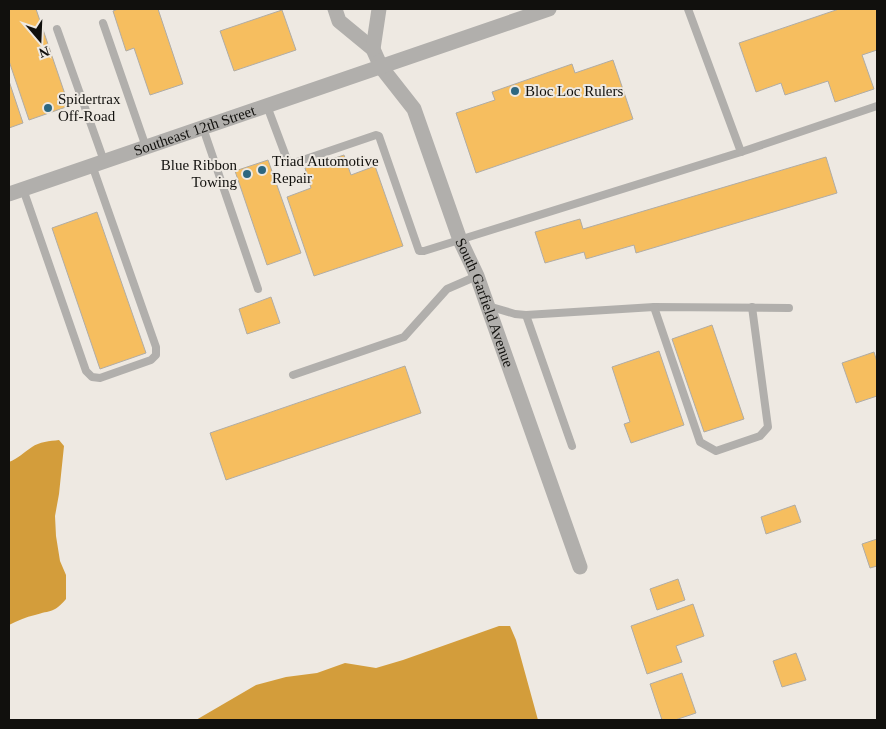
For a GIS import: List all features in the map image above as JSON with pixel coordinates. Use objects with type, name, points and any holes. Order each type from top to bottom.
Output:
[{"type":"street","name":"South Garfield Avenue","points":[[335,9],[339,21],[373,49],[381,67],[414,109],[460,240],[477,276],[488,306],[580,566]]},
{"type":"street","points":[[373,49],[379,9]]},
{"type":"street","name":"Southeast 12th Street","points":[[9,194],[381,67],[530,12],[549,9]]},
{"type":"lane","points":[[688,9],[741,152]]},
{"type":"lane","points":[[102,23],[146,147]]},
{"type":"lane","points":[[23,189],[86,371],[92,377],[100,378],[151,360],[156,355],[156,347],[57,29]]},
{"type":"lane","points":[[268,106],[288,162],[291,164],[376,135],[379,136],[419,250],[424,252],[741,152],[877,106]]},
{"type":"lane","points":[[203,128],[258,289]]},
{"type":"lane","points":[[293,375],[404,337],[447,289],[477,276]]},
{"type":"lane","points":[[488,306],[515,314],[526,315],[654,307],[789,308]]},
{"type":"lane","points":[[654,307],[700,442],[716,451],[760,436],[768,427],[752,307]]},
{"type":"lane","points":[[526,315],[572,446]]},
{"type":"shaded area","points":[[59,440],[64,446],[55,516],[60,561],[66,575],[66,599],[52,610],[9,625],[9,462],[38,444]]},
{"type":"shaded area","points":[[499,626],[510,626],[516,640],[538,720],[196,720],[256,685],[286,677],[317,673],[345,663],[376,668]]},
{"type":"building","points":[[9,9],[36,9],[69,106],[29,120],[9,61]]},
{"type":"building","points":[[118,9],[158,9],[183,84],[150,95],[134,48],[126,51],[113,11]]},
{"type":"building","points":[[839,9],[877,9],[877,50],[862,55],[874,89],[835,102],[828,81],[785,95],[781,83],[756,92],[739,43]]},
{"type":"building","points":[[282,10],[296,50],[234,71],[220,31]]},
{"type":"building","points":[[613,60],[633,119],[476,173],[456,113],[495,100],[492,92],[572,64],[575,73]]},
{"type":"building","points":[[9,81],[23,123],[9,128]]},
{"type":"building","points":[[344,155],[351,175],[375,166],[403,246],[314,276],[287,197],[311,188],[305,168]]},
{"type":"building","points":[[826,157],[837,193],[636,253],[634,245],[586,259],[584,252],[545,263],[535,232],[580,219],[583,229]]},
{"type":"building","points":[[268,160],[301,253],[267,265],[235,171]]},
{"type":"building","points":[[97,212],[146,353],[100,369],[52,228]]},
{"type":"building","points":[[271,297],[280,323],[247,334],[239,309]]},
{"type":"building","points":[[712,325],[744,419],[704,432],[672,339]]},
{"type":"building","points":[[659,351],[684,425],[631,443],[624,424],[630,422],[612,367]]},
{"type":"building","points":[[874,352],[877,362],[877,396],[856,403],[842,363]]},
{"type":"building","points":[[405,366],[421,413],[226,480],[210,433]]},
{"type":"building","points":[[795,505],[801,522],[766,534],[761,517]]},
{"type":"building","points":[[877,539],[877,566],[870,568],[862,544]]},
{"type":"building","points":[[678,579],[685,600],[657,610],[650,589]]},
{"type":"building","points":[[693,604],[704,636],[676,646],[682,662],[647,674],[631,626]]},
{"type":"building","points":[[796,653],[806,680],[782,687],[773,661]]},
{"type":"building","points":[[682,673],[696,713],[675,720],[662,720],[650,684]]},
{"type":"place","name":"Bloc Loc Rulers","points":[[515,91]]},
{"type":"place","name":"Spidertrax Off-Road","points":[[48,108]]},
{"type":"place","name":"Triad Automotive Repair","points":[[262,170]]},
{"type":"place","name":"Blue Ribbon Towing","points":[[247,174]]}]
